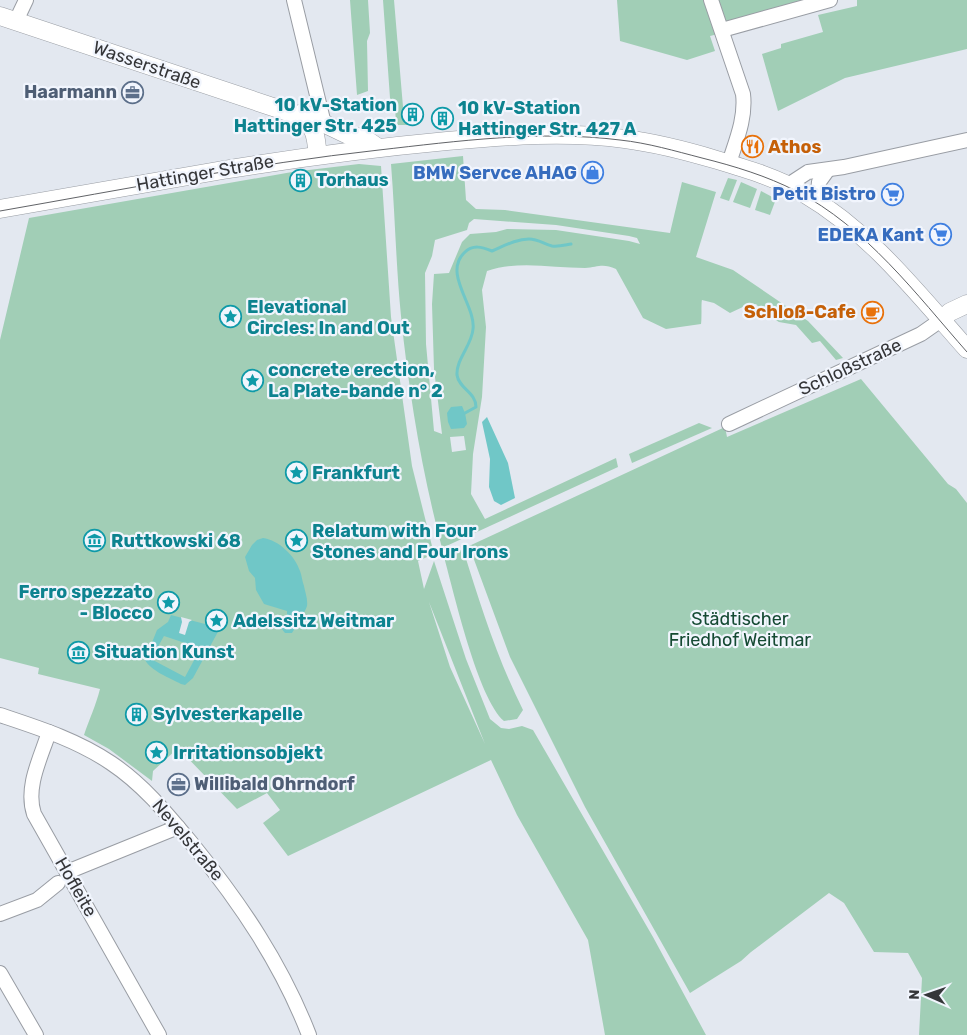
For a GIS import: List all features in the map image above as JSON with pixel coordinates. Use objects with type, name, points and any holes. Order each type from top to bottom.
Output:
[{"type":"main road","name":"Wasserstraße","points":[[8,18],[294,114],[314,131],[324,154]]},
{"type":"main road","name":"Wasserstraße","points":[[294,114],[301,112],[350,136],[364,138],[378,147]]},
{"type":"main road","points":[[324,124],[328,136],[324,154]]},
{"type":"main road","name":"Hattinger Straße","points":[[0,209],[324,154],[378,147],[528,135],[592,136],[646,142],[764,174],[817,201],[842,218],[872,244],[967,349]]},
{"type":"main road","name":"Schloßstraße","points":[[941,320],[950,312],[967,304]]},
{"type":"street","points":[[8,18],[26,0]]},
{"type":"street","points":[[294,0],[324,124]]},
{"type":"street","points":[[711,0],[743,94],[743,117],[729,163]]},
{"type":"street","points":[[722,30],[830,0]]},
{"type":"street","points":[[788,185],[808,172],[826,171],[967,140]]},
{"type":"street","points":[[817,201],[819,182],[826,171]]},
{"type":"street","name":"Schloßstraße","points":[[729,424],[927,331],[941,320]]},
{"type":"street","name":"Nevelstraße","points":[[0,715],[78,743],[124,772],[151,796],[223,882],[267,948],[286,982],[307,1034]]},
{"type":"street","name":"Hofleite","points":[[49,732],[30,796],[34,814],[63,878],[159,1035]]},
{"type":"street","points":[[0,914],[37,900],[63,878],[178,827]]},
{"type":"street","points":[[0,973],[36,1035]]},
{"type":"green space","points":[[350,0],[368,0],[370,33],[367,41],[368,91],[357,95]]},
{"type":"green space","points":[[383,0],[394,0],[403,107],[406,107],[408,125],[396,125],[395,105],[390,98]]},
{"type":"green space","points":[[617,0],[707,0],[718,34],[710,36],[715,51],[687,60],[620,41]]},
{"type":"green space","points":[[717,0],[813,0],[724,22]]},
{"type":"green space","points":[[857,0],[967,0],[967,49],[845,78],[778,111],[762,54],[781,48],[781,44],[823,32],[818,15],[857,6]]},
{"type":"green space","points":[[463,156],[466,200],[476,209],[505,210],[670,233],[682,182],[716,192],[696,257],[733,270],[808,321],[843,358],[836,360],[820,341],[812,343],[796,325],[779,322],[764,313],[756,304],[745,306],[730,313],[714,303],[702,300],[701,324],[666,329],[643,318],[616,269],[608,266],[585,268],[523,265],[487,271],[482,290],[486,327],[482,397],[473,454],[471,494],[485,519],[616,458],[618,467],[442,548],[422,462],[404,345],[399,297],[391,164]],"holes":[[[474,219],[556,225],[629,236],[637,238],[640,244],[556,230],[507,229],[470,234],[462,242],[449,273],[434,274],[432,304],[434,369],[442,434],[434,431],[426,344],[425,273],[432,256],[435,240],[467,230],[469,223]],[[464,436],[466,450],[452,452],[450,437]]]},
{"type":"green space","points":[[359,164],[381,166],[391,317],[412,466],[434,554],[418,561],[424,589],[434,561],[466,659],[490,719],[501,728],[509,729],[522,726],[533,730],[653,937],[706,1035],[605,1035],[588,940],[517,815],[491,760],[288,856],[263,823],[280,810],[267,793],[237,809],[178,748],[153,771],[152,781],[109,749],[84,735],[100,689],[38,674],[39,668],[0,658],[0,340],[29,218],[292,172]],"holes":[[[429,602],[485,744],[450,667]]]},
{"type":"green space","points":[[728,178],[737,180],[729,201],[720,198]]},
{"type":"green space","points":[[741,182],[757,189],[750,208],[733,202]]},
{"type":"green space","points":[[761,191],[776,199],[770,215],[755,210]]},
{"type":"green space","name":"Städtischer Friedhof Weitmar","points":[[861,379],[948,484],[956,489],[967,503],[967,1035],[919,1035],[922,978],[908,953],[874,952],[844,903],[829,893],[741,961],[690,993],[585,807],[510,657],[469,546],[725,427],[727,437]]},
{"type":"green space","points":[[699,423],[712,428],[632,463],[629,454]]},
{"type":"green space","points":[[463,549],[497,651],[523,710],[517,719],[504,721],[494,709],[476,669],[468,644],[444,557]]},
{"type":"water","points":[[462,406],[467,424],[464,428],[451,429],[447,413],[451,407]]},
{"type":"water","points":[[487,417],[508,463],[515,498],[501,505],[494,501],[489,487],[490,459],[482,422]]},
{"type":"water","points":[[263,538],[275,542],[286,550],[298,565],[301,573],[307,606],[292,633],[285,633],[281,628],[287,616],[287,611],[264,604],[256,590],[255,578],[249,571],[245,557],[252,545],[257,540]]},
{"type":"water","points":[[171,615],[220,628],[193,678],[185,685],[156,671],[145,660],[157,630],[168,622]],"holes":[[[164,636],[185,643],[199,651],[185,677],[151,659]]]},
{"type":"pier","points":[[181,617],[192,620],[189,622],[185,635],[179,633],[182,622]]},
{"type":"waterway","points":[[465,413],[476,407],[471,394],[458,380],[457,369],[472,335],[473,320],[458,280],[458,261],[471,248],[492,251],[524,239],[535,240],[554,246],[571,244]]},
{"type":"tram line","points":[[0,211],[236,170],[439,143],[529,136],[590,137],[630,141],[672,150],[750,172],[796,191],[821,206],[845,223],[889,263],[967,352]]},
{"type":"place","name":"Haarmann","points":[[133,92]]},
{"type":"place","name":"10 kV-Station Hattinger Str. 425","points":[[413,115]]},
{"type":"place","name":"10 kV-Station Hattinger Str. 427 A","points":[[442,118]]},
{"type":"place","name":"Athos","points":[[752,147]]},
{"type":"place","name":"BMW Servce AHAG","points":[[593,173]]},
{"type":"place","name":"Torhaus","points":[[300,180]]},
{"type":"place","name":"Petit Bistro","points":[[892,194]]},
{"type":"place","name":"EDEKA Kant","points":[[940,235]]},
{"type":"place","name":"Schloß-Cafe","points":[[872,312]]},
{"type":"place","name":"Elevational Circles: In and Out","points":[[231,317]]},
{"type":"place","name":"concrete erection, La Plate-bande n° 2","points":[[252,380]]},
{"type":"place","name":"Frankfurt","points":[[296,473]]},
{"type":"place","name":"Ruttkowski 68","points":[[95,541]]},
{"type":"place","name":"Relatum with Four Stones and Four Irons","points":[[296,541]]},
{"type":"place","name":"Ferro spezzato - Blocco","points":[[169,602]]},
{"type":"place","name":"Adelssitz Weitmar","points":[[217,621]]},
{"type":"place","name":"Situation Kunst","points":[[78,652]]},
{"type":"place","name":"Sylvesterkapelle","points":[[137,714]]},
{"type":"place","name":"Irritationsobjekt","points":[[157,753]]},
{"type":"place","name":"Willibald Ohrndorf","points":[[178,784]]}]
